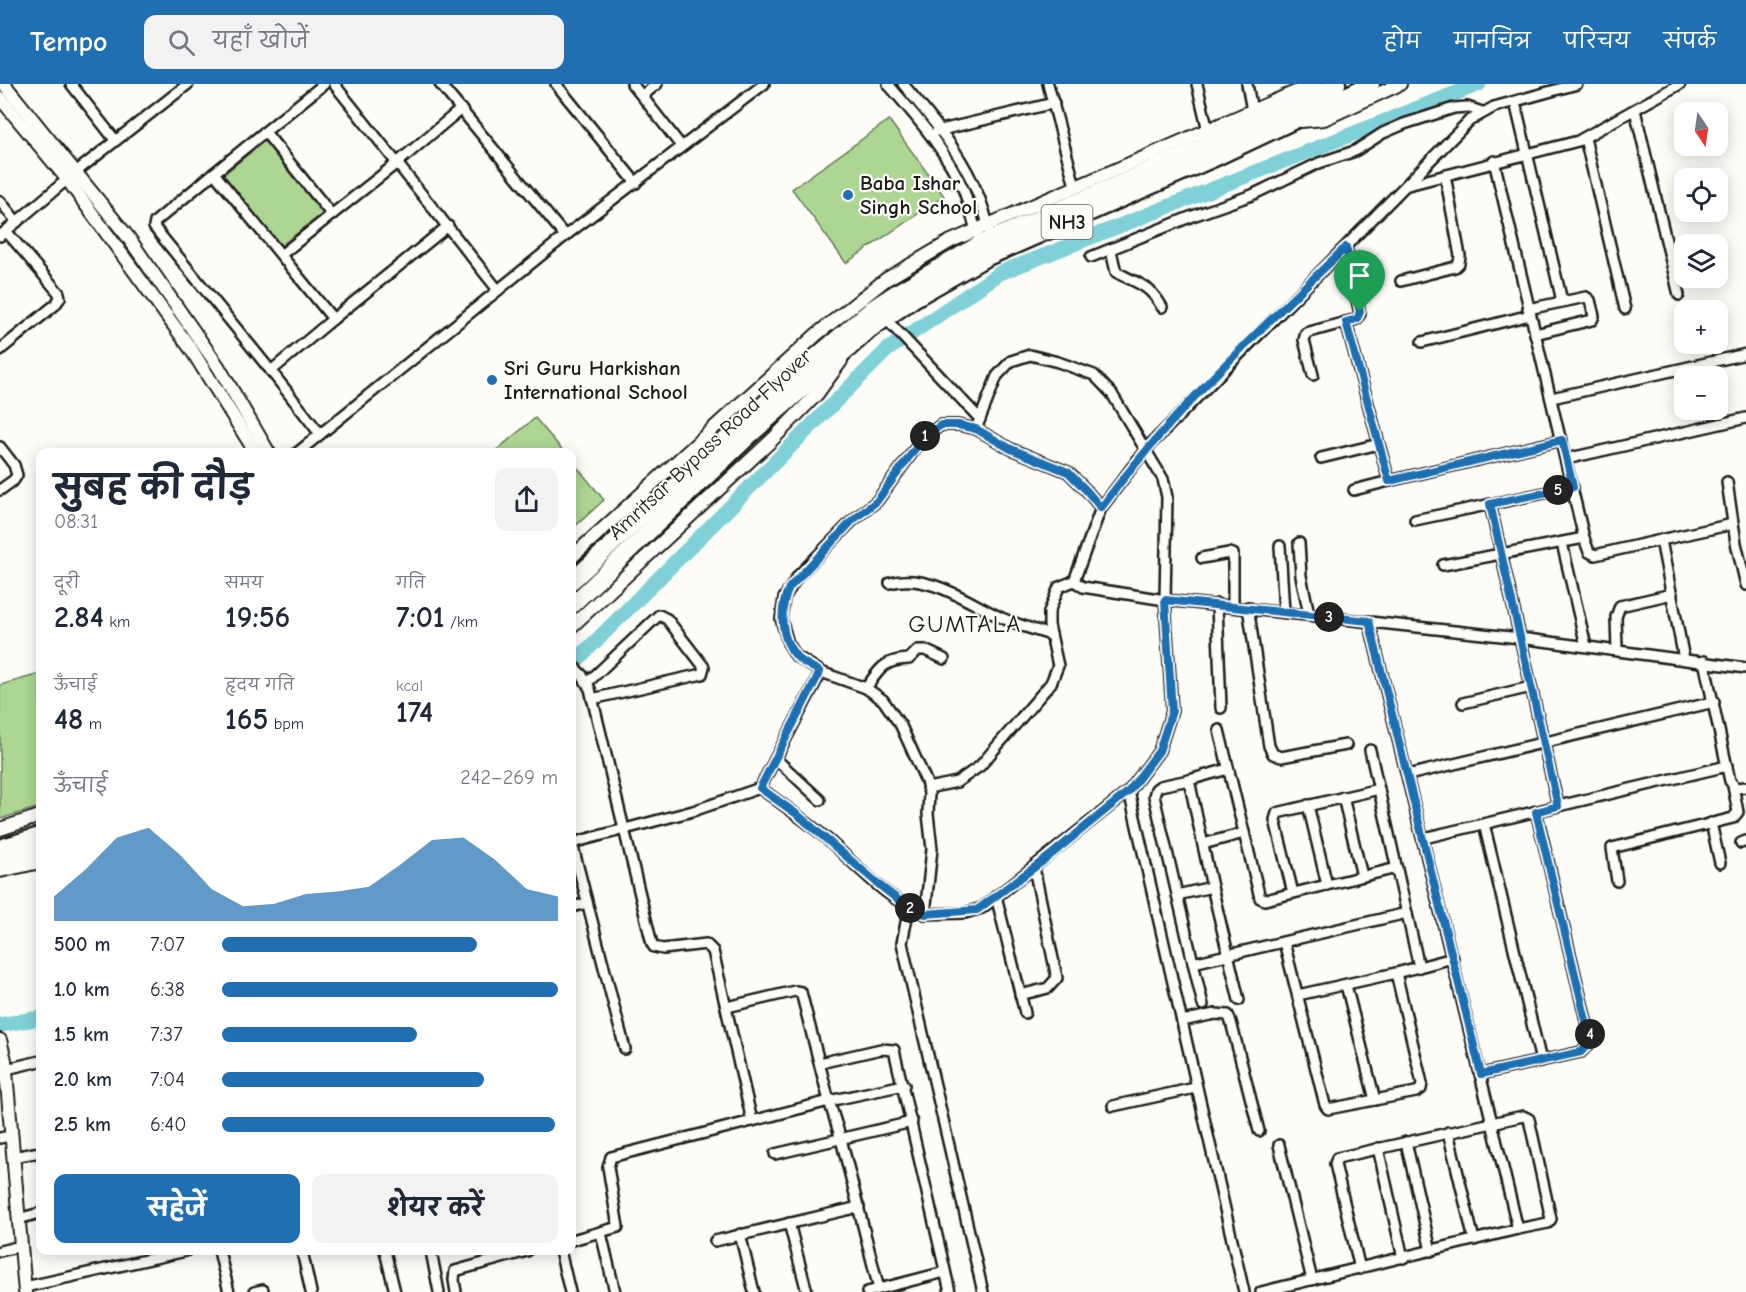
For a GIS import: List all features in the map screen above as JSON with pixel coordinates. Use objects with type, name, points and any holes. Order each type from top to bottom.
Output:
[{"type":"highway","name":"NH3","points":[[850,337],[896,293],[985,242],[1205,146],[1275,106],[1310,91],[1340,90],[1371,84]]},
{"type":"highway","name":"NH3","points":[[850,337],[891,324],[947,279],[985,242],[1292,121],[1340,90]]},
{"type":"highway","name":"Amritsar Bypass Road Flyover","points":[[576,577],[850,337]]},
{"type":"highway","name":"Amritsar Bypass Road Flyover","points":[[576,601],[750,435],[816,366]]},
{"type":"highway","points":[[0,849],[36,837]]},
{"type":"highway","points":[[0,864],[36,852]]},
{"type":"street","points":[[4,84],[77,171],[128,237],[218,366],[266,448]]},
{"type":"street","points":[[71,84],[114,140]]},
{"type":"street","points":[[0,350],[55,305],[60,298],[59,293],[3,234],[114,140],[188,84]]},
{"type":"street","points":[[320,434],[154,226],[155,222],[324,84]]},
{"type":"street","points":[[334,84],[498,290]]},
{"type":"street","points":[[440,84],[565,236]]},
{"type":"street","points":[[632,84],[681,146]]},
{"type":"street","points":[[642,96],[657,84]]},
{"type":"street","points":[[303,448],[565,236],[764,84]]},
{"type":"street","points":[[888,84],[929,134],[963,191],[985,242]]},
{"type":"street","points":[[903,84],[940,129],[971,178],[985,242]]},
{"type":"street","points":[[1049,84],[1075,186]]},
{"type":"street","points":[[1197,84],[1208,131]]},
{"type":"street","points":[[1247,84],[1252,111]]},
{"type":"street","points":[[1292,121],[1324,119],[1400,84]]},
{"type":"street","points":[[928,788],[957,782],[980,766],[1051,683],[1058,666],[1049,619],[1052,603],[1059,587],[1074,581],[1101,508],[1146,449],[1228,363],[1469,121],[1482,112],[1577,84]]},
{"type":"street","points":[[1406,185],[1586,138],[1680,84]]},
{"type":"street","points":[[558,85],[636,183]]},
{"type":"street","points":[[0,98],[66,179],[191,349],[253,448]]},
{"type":"street","points":[[1515,102],[1562,301]]},
{"type":"street","points":[[929,134],[940,129],[1054,103]]},
{"type":"street","points":[[576,553],[861,298],[921,257],[985,242],[1075,186],[1252,111],[1275,106]]},
{"type":"street","points":[[1091,257],[1252,195],[1319,163],[1355,151],[1383,133],[1404,124],[1454,108],[1467,107],[1482,112]]},
{"type":"street","points":[[282,254],[332,216],[461,109]]},
{"type":"street","points":[[1635,110],[1679,295]]},
{"type":"street","points":[[265,132],[332,216]]},
{"type":"street","points":[[1586,138],[1625,309]]},
{"type":"street","points":[[1494,161],[1589,552],[1595,555],[1733,524]]},
{"type":"street","points":[[214,173],[333,319]]},
{"type":"street","points":[[1401,281],[1455,267],[1459,263],[1460,256],[1445,175]]},
{"type":"street","points":[[0,201],[16,222]]},
{"type":"street","points":[[271,371],[448,226]]},
{"type":"street","points":[[1313,375],[1304,340],[1306,333],[1357,319],[1360,312],[1346,247]]},
{"type":"street","points":[[1111,250],[1116,272],[1144,284],[1153,292],[1162,307]]},
{"type":"street","points":[[1422,342],[1562,301],[1588,297],[1594,319],[1535,333]]},
{"type":"street","points":[[1346,322],[1389,481]]},
{"type":"street","points":[[891,324],[980,419]]},
{"type":"street","points":[[576,622],[773,439],[817,394],[850,337]]},
{"type":"street","points":[[1552,398],[1746,354]]},
{"type":"street","points":[[760,788],[798,815],[909,908],[925,914],[977,910],[1034,868],[1129,791],[1159,751],[1172,711],[1165,600],[1166,488],[1146,449],[1112,394],[1100,380],[1058,362],[1030,355],[1017,358],[1002,370],[976,429]]},
{"type":"street","points":[[1566,459],[1746,417]]},
{"type":"street","points":[[925,914],[932,849],[928,788],[892,712],[883,700],[866,688],[820,672],[796,656],[788,643],[782,618],[784,598],[789,588],[852,521],[877,501],[923,438],[931,430],[941,425],[950,424],[976,429],[1011,449],[1068,472],[1101,508]]},
{"type":"street","points":[[1354,490],[1562,440]]},
{"type":"street","points":[[1321,458],[1379,444]]},
{"type":"street","points":[[0,447],[14,465],[17,475],[0,490]]},
{"type":"street","points":[[1727,482],[1746,585]]},
{"type":"street","points":[[1415,520],[1573,487]]},
{"type":"street","points":[[1490,504],[1558,806]]},
{"type":"street","points":[[1443,565],[1584,538]]},
{"type":"street","points":[[1661,540],[1684,659]]},
{"type":"street","points":[[1299,543],[1301,576],[1310,614]]},
{"type":"street","points":[[1562,543],[1586,646]]},
{"type":"street","points":[[1280,546],[1284,612]]},
{"type":"street","points":[[1202,558],[1233,554],[1233,606]]},
{"type":"street","points":[[890,583],[915,580],[947,592],[1011,622],[1051,635]]},
{"type":"street","points":[[1074,581],[1083,587],[1165,600],[1248,607],[1520,638],[1746,668]]},
{"type":"street","points":[[1617,650],[1616,617],[1620,606],[1672,594]]},
{"type":"street","points":[[1217,604],[1221,708]]},
{"type":"street","points":[[1248,607],[1269,746],[1273,754],[1281,757],[1346,744]]},
{"type":"street","points":[[585,679],[659,615],[667,619],[704,667],[702,674],[592,699]]},
{"type":"street","points":[[1369,621],[1518,1229]]},
{"type":"street","points":[[866,688],[885,665],[896,659],[909,660],[920,649],[944,659]]},
{"type":"street","points":[[1617,881],[1611,852],[1614,847],[1711,824],[1733,818],[1738,814],[1704,662]]},
{"type":"street","points":[[576,669],[585,679],[592,699],[652,944],[658,949],[700,944],[710,946],[715,955],[752,1121]]},
{"type":"street","points":[[576,842],[693,810],[760,788],[820,672]]},
{"type":"street","points":[[1463,703],[1531,687]]},
{"type":"street","points":[[1408,776],[1714,702]]},
{"type":"street","points":[[1219,730],[1260,898],[1265,900],[1397,868]]},
{"type":"street","points":[[1370,750],[1419,967]]},
{"type":"street","points":[[776,759],[820,800]]},
{"type":"street","points":[[1424,838],[1727,766]]},
{"type":"street","points":[[1203,1005],[1154,792],[1160,786],[1228,769]]},
{"type":"street","points":[[1189,780],[1239,1000]]},
{"type":"street","points":[[1733,786],[1746,787]]},
{"type":"street","points":[[1293,893],[1276,818],[1280,812],[1379,789]]},
{"type":"street","points":[[1129,791],[1182,1021],[1195,1088],[1244,1292]]},
{"type":"street","points":[[1343,797],[1362,876]]},
{"type":"street","points":[[1308,805],[1327,885]]},
{"type":"street","points":[[1481,1074],[1581,1052],[1589,1044],[1590,1038],[1536,812]]},
{"type":"street","points":[[0,829],[36,817]]},
{"type":"street","points":[[1484,824],[1541,1061]]},
{"type":"street","points":[[1711,824],[1720,863]]},
{"type":"street","points":[[1203,844],[1244,833]]},
{"type":"street","points":[[576,859],[625,1049]]},
{"type":"street","points":[[0,871],[36,863]]},
{"type":"street","points":[[1020,995],[1048,988],[1057,978],[1034,868]]},
{"type":"street","points":[[1177,895],[1212,887]]},
{"type":"street","points":[[996,896],[1025,1013]]},
{"type":"street","points":[[576,906],[587,903]]},
{"type":"street","points":[[909,908],[902,943],[983,1292]]},
{"type":"street","points":[[1193,963],[1407,913]]},
{"type":"street","points":[[1284,942],[1327,1108],[1333,1110],[1416,1092],[1422,1086],[1396,973]]},
{"type":"street","points":[[1298,995],[1453,958]]},
{"type":"street","points":[[1346,985],[1375,1100]]},
{"type":"street","points":[[727,1007],[795,991],[801,992],[879,1289]]},
{"type":"street","points":[[1182,1021],[1215,1014],[1228,1016],[1259,1131]]},
{"type":"street","points":[[0,1040],[5,1137],[13,1157],[25,1290],[171,1255]]},
{"type":"street","points":[[820,1063],[892,1048],[894,1050],[904,1085],[950,1292]]},
{"type":"street","points":[[3,1067],[36,1062]]},
{"type":"street","points":[[576,1239],[614,1229],[619,1224],[608,1167],[608,1162],[617,1154],[829,1101],[904,1085]]},
{"type":"street","points":[[1113,1106],[1195,1088]]},
{"type":"street","points":[[1261,1292],[1360,1269],[1518,1229],[1548,1223],[1551,1219],[1529,1119],[1523,1116],[1492,1122],[1339,1157],[1335,1161],[1360,1269]]},
{"type":"street","points":[[775,1154],[912,1122]]},
{"type":"street","points":[[1448,1132],[1474,1240]]},
{"type":"street","points":[[1406,1142],[1431,1251]]},
{"type":"street","points":[[1279,1145],[1312,1280]]},
{"type":"street","points":[[1377,1148],[1403,1258]]},
{"type":"street","points":[[13,1157],[36,1153]]},
{"type":"street","points":[[714,1241],[858,1208]]},
{"type":"street","points":[[18,1219],[36,1214]]},
{"type":"street","points":[[789,1223],[807,1292]]},
{"type":"street","points":[[601,1233],[615,1292]]},
{"type":"street","points":[[740,1234],[753,1292]]},
{"type":"street","points":[[0,1251],[21,1246]]},
{"type":"street","points":[[142,1255],[144,1262]]},
{"type":"street","points":[[220,1255],[229,1292]]},
{"type":"street","points":[[303,1255],[311,1292]]},
{"type":"street","points":[[386,1255],[395,1292]]},
{"type":"street","points":[[432,1255],[439,1292]]},
{"type":"street","points":[[456,1292],[453,1280],[455,1271],[513,1255]]},
{"type":"street","points":[[561,1255],[570,1292]]},
{"type":"street","points":[[867,1292],[945,1272]]},
{"type":"green space","points":[[889,120],[944,196],[846,263],[792,189]]},
{"type":"green space","points":[[267,139],[325,212],[279,247],[222,176]]},
{"type":"green space","points":[[535,418],[561,448],[499,448]]},
{"type":"green space","points":[[576,466],[604,500],[576,525]]},
{"type":"green space","points":[[36,675],[36,808],[0,819],[0,685]]},
{"type":"waterway","points":[[576,661],[887,350],[1000,273],[1479,84]]},
{"type":"waterway","points":[[0,1025],[36,1019]]},
{"type":"place","name":"Baba Ishar Singh School","points":[[848,195]]},
{"type":"place","name":"Sri Guru Harkishan International School","points":[[492,380]]},
{"type":"district","name":"GUMTALA","points":[[965,624]]},
{"type":"route","points":[[1346,247],[1360,312],[1357,319],[1346,322],[1389,481],[1562,440],[1573,487],[1490,504],[1558,806],[1536,812],[1590,1038],[1589,1044],[1581,1052],[1481,1074],[1369,621],[1165,600],[1172,711],[1159,751],[1129,791],[986,906],[977,910],[953,914],[925,914],[909,908],[798,815],[760,788],[820,672],[796,656],[788,643],[782,618],[784,598],[798,576],[852,521],[877,501],[931,430],[950,424],[976,429],[1011,449],[1068,472],[1094,497],[1101,508],[1146,449],[1206,385],[1346,247]]}]
